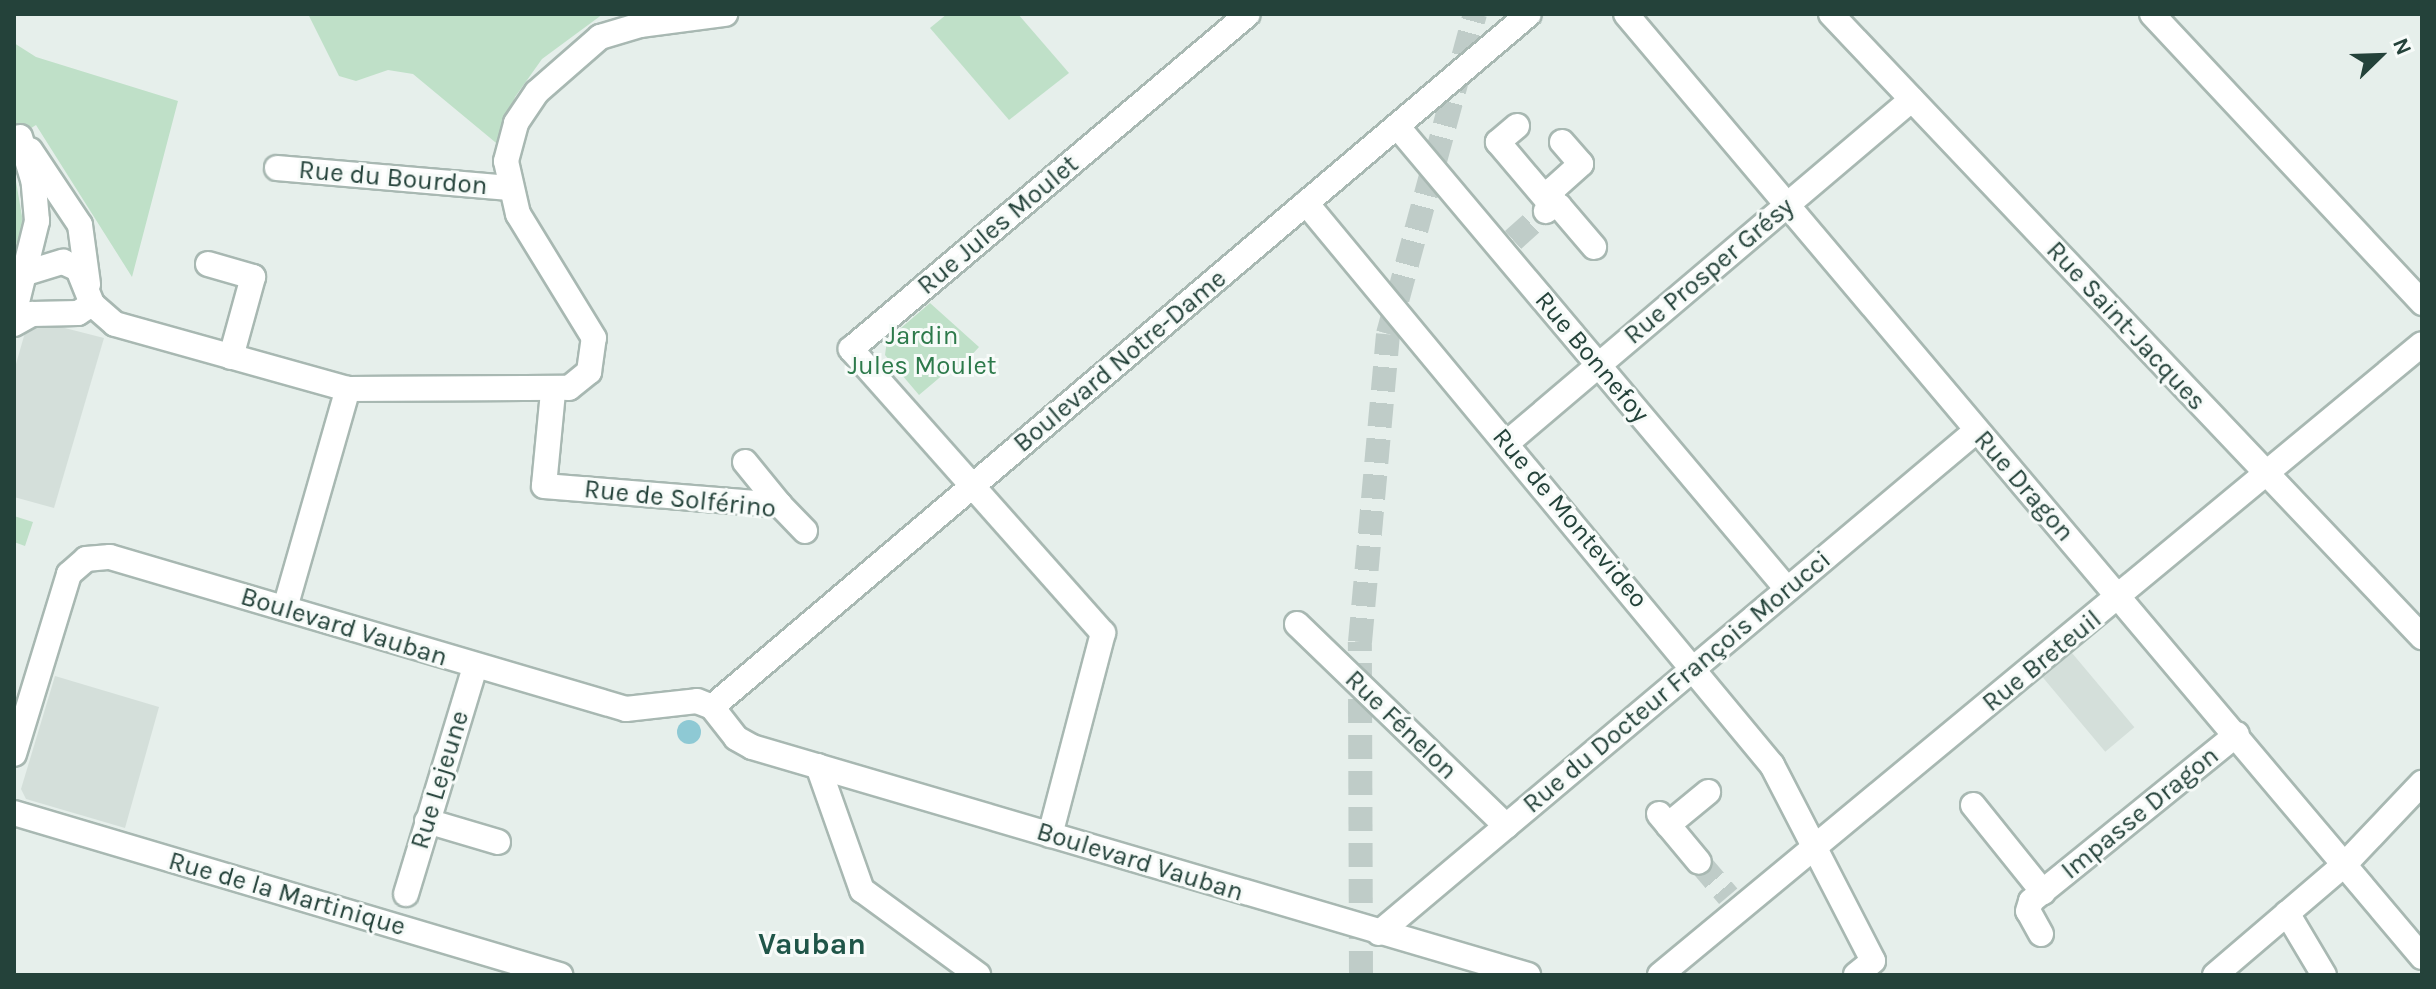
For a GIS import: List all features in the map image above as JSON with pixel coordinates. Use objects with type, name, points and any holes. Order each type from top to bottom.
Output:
[{"type":"street","points":[[26,273],[63,262],[78,269],[90,294],[115,324],[348,389],[553,392],[569,388],[589,372],[594,338],[518,214],[509,188],[506,161],[516,123],[537,92],[585,48],[616,30],[725,14]]},
{"type":"street","name":"Rue Jules Moulet","points":[[973,486],[851,349],[1248,14]]},
{"type":"street","name":"Boulevard Notre-Dame","points":[[712,707],[1529,14]]},
{"type":"street","name":"Rue Dragon","points":[[1626,14],[1976,431],[2121,596],[2422,957]]},
{"type":"street","name":"Rue Saint-Jacques","points":[[1831,14],[2422,637]]},
{"type":"street","points":[[2152,14],[2422,303]]},
{"type":"street","name":"Rue Prosper Grésy","points":[[1507,443],[1912,99]]},
{"type":"street","name":"Rue Bonnefoy","points":[[1397,126],[1507,245],[1599,365],[1787,589]]},
{"type":"street","points":[[1517,126],[1498,142],[1546,211]]},
{"type":"street","points":[[14,314],[26,273],[37,202],[17,132]]},
{"type":"street","points":[[14,324],[44,311],[78,313],[90,294],[80,225],[17,132]]},
{"type":"street","points":[[1546,211],[1553,189],[1581,164],[1562,142]]},
{"type":"street","name":"Rue du Bourdon","points":[[277,168],[509,188]]},
{"type":"street","name":"Rue de Montevideo","points":[[1306,203],[1694,667],[1772,765],[1857,918],[1873,961],[1856,975]]},
{"type":"street","points":[[1546,211],[1559,206],[1594,247]]},
{"type":"street","points":[[208,264],[253,277],[231,357]]},
{"type":"street","points":[[26,273],[44,311]]},
{"type":"street","name":"Rue Breteuil","points":[[1660,975],[1734,903],[1815,847],[2422,344]]},
{"type":"street","points":[[285,608],[348,389]]},
{"type":"street","name":"Rue de Solférino","points":[[553,392],[544,486],[780,505],[805,531]]},
{"type":"street","name":"Rue du Docteur François Morucci","points":[[1379,933],[1976,431]]},
{"type":"street","points":[[745,462],[780,505]]},
{"type":"street","points":[[973,486],[1103,633],[1050,835]]},
{"type":"street","name":"Boulevard Vauban","points":[[14,754],[69,574],[86,559],[110,557],[626,709],[680,700],[712,707],[736,738],[752,747],[1528,975]]},
{"type":"street","name":"Rue Fénelon","points":[[1297,624],[1506,826]]},
{"type":"street","name":"Rue Lejeune","points":[[406,894],[475,667]]},
{"type":"street","name":"Impasse Dragon","points":[[2043,892],[2237,734]]},
{"type":"street","points":[[818,766],[862,890],[978,975]]},
{"type":"street","points":[[2215,975],[2345,864],[2422,783]]},
{"type":"street","points":[[1699,862],[1664,819],[1708,792]]},
{"type":"street","points":[[1973,805],[2043,892],[2028,911],[2041,934]]},
{"type":"street","name":"Rue de la Martinique","points":[[14,813],[560,975]]},
{"type":"street","points":[[427,821],[498,842]]},
{"type":"street","points":[[2287,913],[2324,975]]},
{"type":"shaded area","points":[[53,325],[104,338],[54,508],[14,497],[14,371],[26,329]]},
{"type":"shaded area","points":[[2072,653],[2134,727],[2105,752],[2043,677]]},
{"type":"shaded area","points":[[55,676],[159,707],[125,828],[26,799],[21,789]]},
{"type":"green space","points":[[308,14],[603,14],[542,59],[515,97],[501,147],[413,74],[388,70],[356,81],[339,76]]},
{"type":"green space","points":[[947,14],[1018,14],[1069,73],[1009,120],[930,28]]},
{"type":"green space","points":[[14,43],[36,57],[178,101],[132,277],[36,125],[14,139]]},
{"type":"green space","points":[[14,170],[23,222],[14,252]]},
{"type":"green space","name":"Jardin Jules Moulet","points":[[930,303],[979,347],[956,372],[951,368],[919,395],[885,355],[887,340]]},
{"type":"green space","points":[[14,516],[33,522],[25,546],[14,542]]},
{"type":"water","points":[[689,720],[700,727],[701,732],[694,743],[689,744],[678,737],[677,732],[684,721]]},
{"type":"tunnel","points":[[1361,975],[1360,642],[1388,334],[1475,14]]},
{"type":"tunnel","points":[[1513,240],[1541,215]]},
{"type":"tunnel","points":[[1699,862],[1728,896]]},
{"type":"district","name":"Vauban","points":[[812,944]]}]
